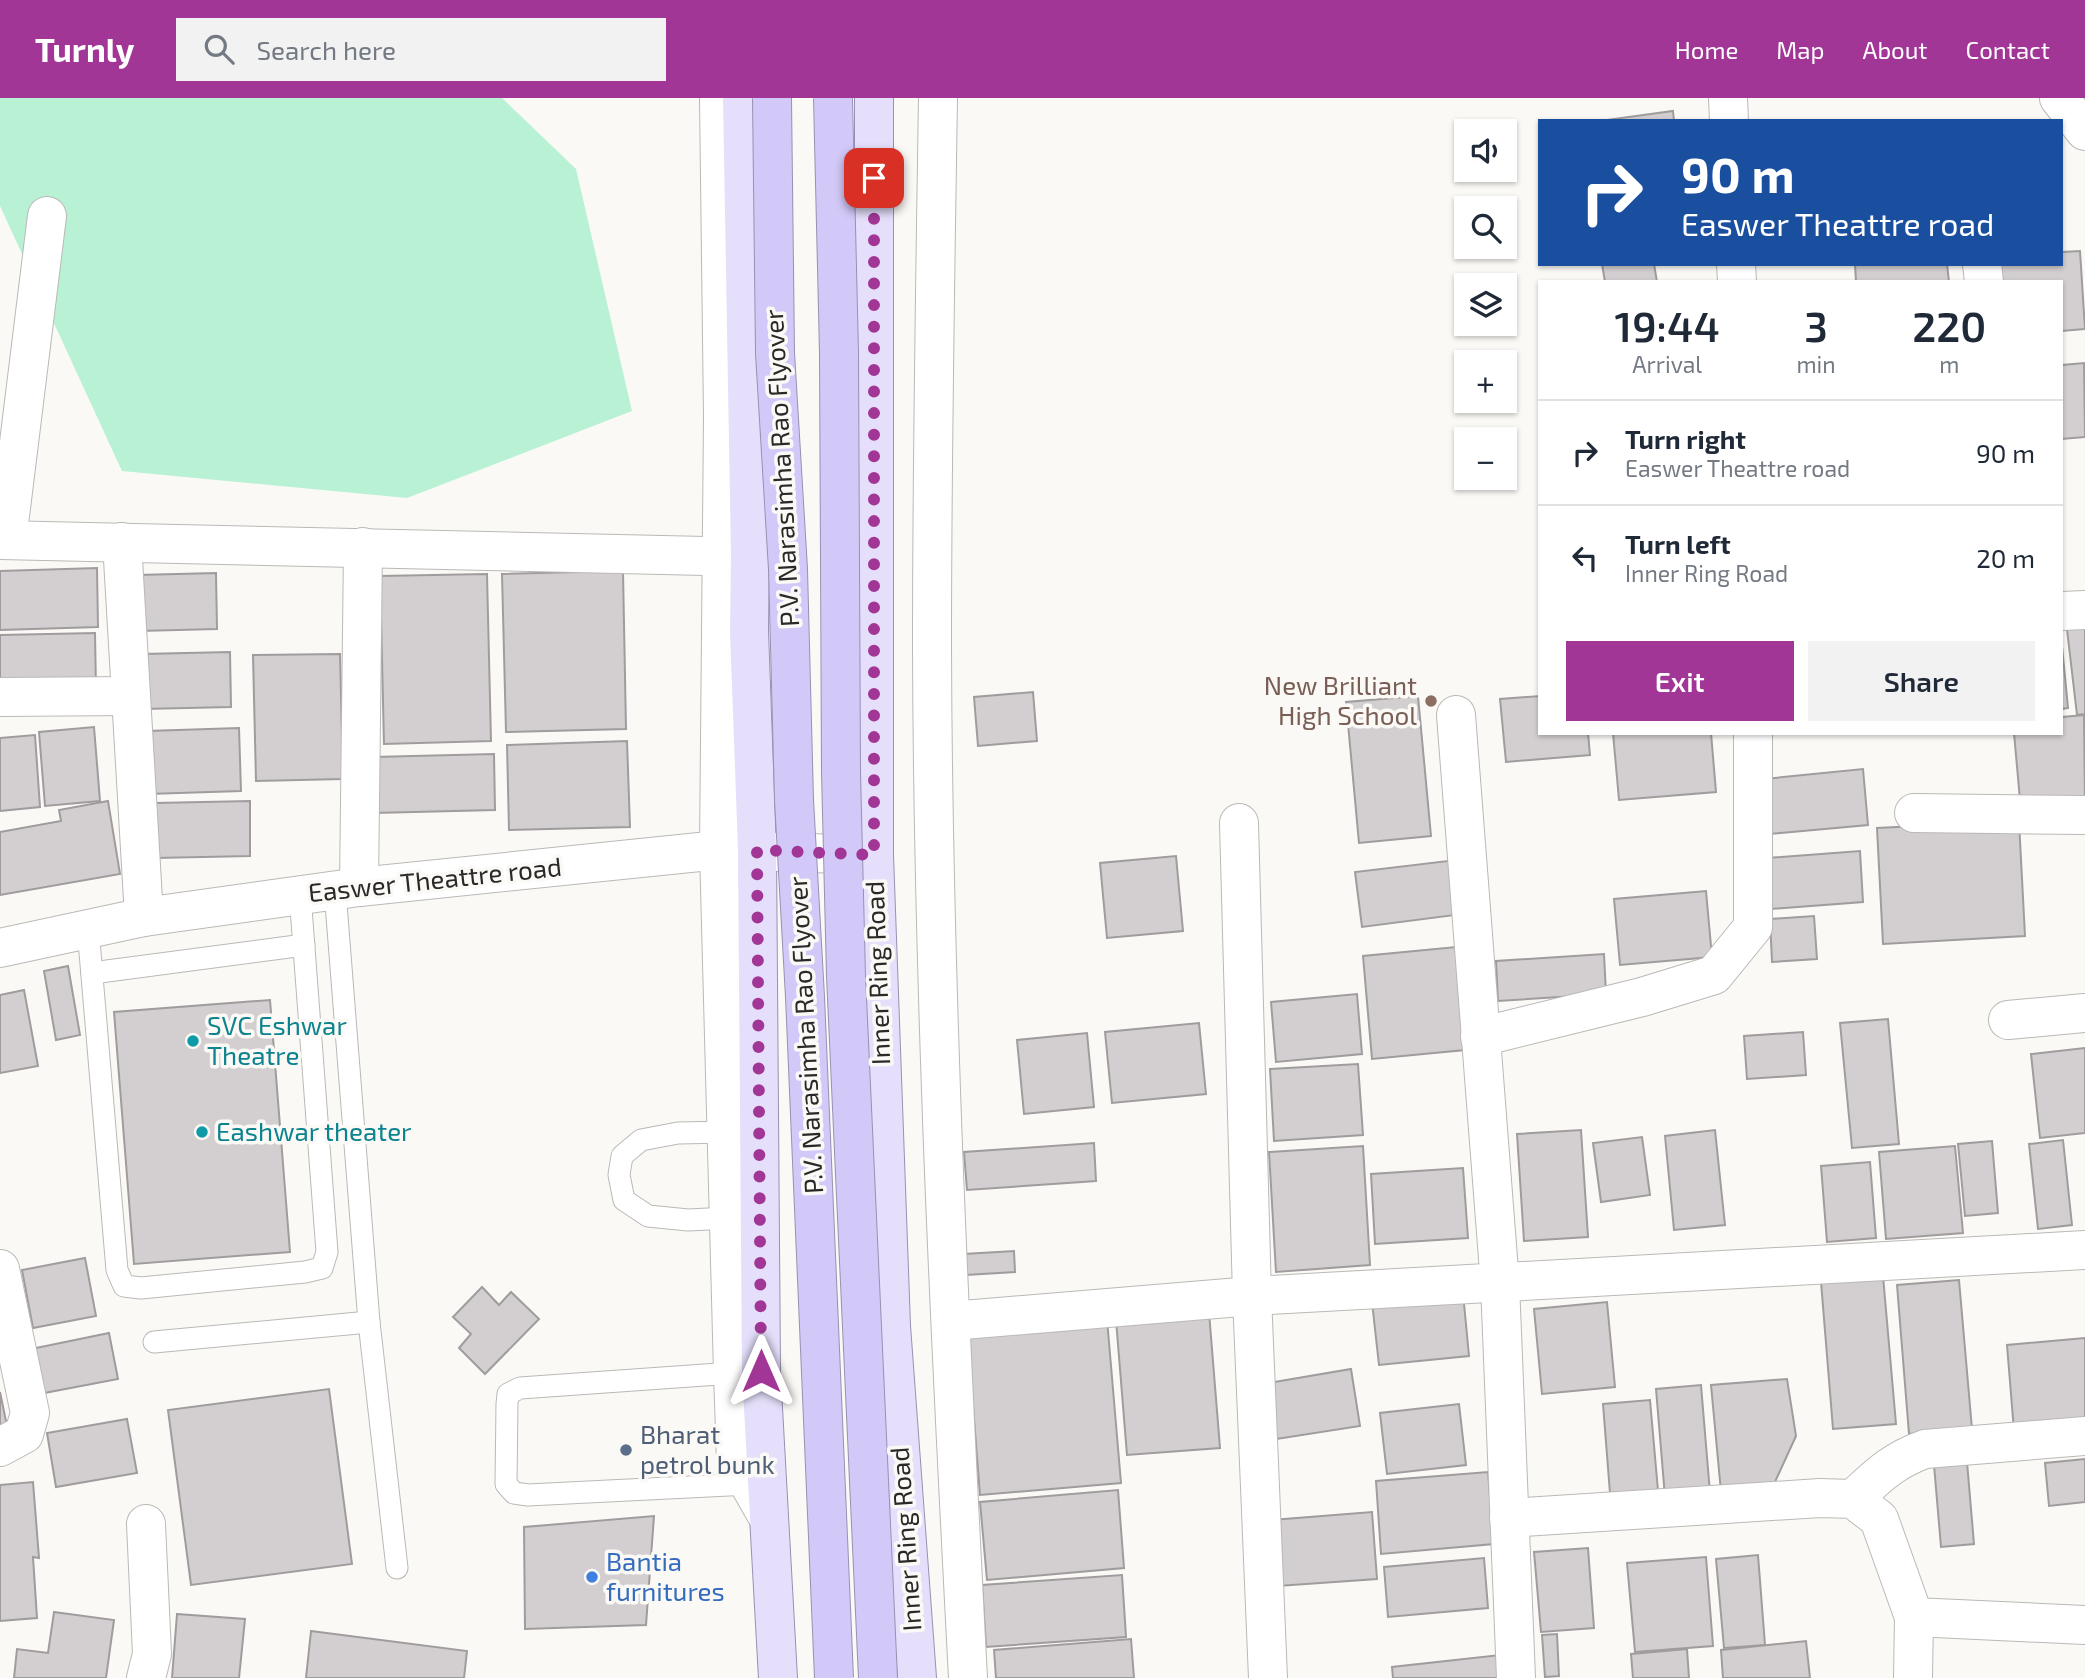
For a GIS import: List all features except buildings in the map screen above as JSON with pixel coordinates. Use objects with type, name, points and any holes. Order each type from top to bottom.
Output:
[{"type":"highway","name":"P.V. Narasimha Rao Flyover","points":[[772,98],[775,353],[788,569],[794,800],[806,997],[834,1678]]},
{"type":"highway","name":"P.V. Narasimha Rao Flyover","points":[[833,98],[839,339],[841,758],[846,976],[878,1678]]},
{"type":"main road","points":[[742,98],[737,557],[749,631],[757,850],[761,1371],[778,1678]]},
{"type":"main road","name":"Inner Ring Road","points":[[874,98],[874,855],[891,1326],[917,1678]]},
{"type":"street","points":[[719,98],[737,557],[719,850],[736,1461],[769,1519]]},
{"type":"street","points":[[938,98],[932,648],[939,992],[968,1678]]},
{"type":"street","points":[[1728,98],[1729,119]]},
{"type":"street","points":[[2059,98],[2085,131]]},
{"type":"street","points":[[47,216],[3,540],[737,557]]},
{"type":"street","points":[[122,542],[144,917]]},
{"type":"street","points":[[331,891],[363,547]]},
{"type":"street","points":[[2063,611],[2085,610]]},
{"type":"street","points":[[0,697],[131,696]]},
{"type":"street","points":[[1456,715],[1500,1284],[1516,1678]]},
{"type":"street","points":[[1480,1037],[1642,997],[1714,975],[1753,927],[1754,735]]},
{"type":"street","points":[[1914,813],[2085,815]]},
{"type":"street","points":[[1239,823],[1252,1296],[1268,1678]]},
{"type":"street","name":"Easwer Theattre road","points":[[0,948],[144,917],[331,891],[719,850],[874,855]]},
{"type":"street","points":[[2008,1020],[2085,1013]]},
{"type":"street","points":[[951,1321],[1252,1296],[2085,1250]]},
{"type":"street","points":[[0,1269],[30,1413],[24,1434],[0,1447]]},
{"type":"street","points":[[1853,1499],[1887,1468],[1903,1457],[1925,1449],[2085,1436]]},
{"type":"street","points":[[1509,1518],[1820,1498],[1853,1499],[1879,1519],[1914,1617],[1913,1678]]},
{"type":"street","points":[[146,1524],[152,1654],[146,1678]]},
{"type":"street","points":[[1914,1617],[2085,1625]]},
{"type":"lane","points":[[88,929],[117,1270],[124,1286],[141,1288],[305,1272],[322,1268],[327,1252],[304,945],[331,891]]},
{"type":"lane","points":[[331,891],[369,1322],[397,1568]]},
{"type":"lane","points":[[92,973],[304,945]]},
{"type":"lane","points":[[727,1132],[678,1133],[641,1140],[622,1156],[619,1175],[624,1200],[648,1216],[688,1220],[729,1218]]},
{"type":"lane","points":[[154,1342],[369,1322]]},
{"type":"lane","points":[[733,1373],[520,1388],[508,1394],[506,1404],[506,1484],[514,1493],[528,1495],[750,1484]]},
{"type":"green space","points":[[0,98],[502,98],[576,169],[632,411],[407,498],[122,471],[0,206]]},
{"type":"place","name":"New Brilliant High School","points":[[1431,701]]},
{"type":"place","name":"SVC Eshwar Theatre","points":[[193,1041]]},
{"type":"place","name":"Eashwar theater","points":[[202,1132]]},
{"type":"place","name":"Bharat petrol bunk","points":[[626,1450]]},
{"type":"place","name":"Bantia furnitures","points":[[592,1577]]},
{"type":"route","points":[[761,1371],[757,850],[874,855],[874,178]]}]
